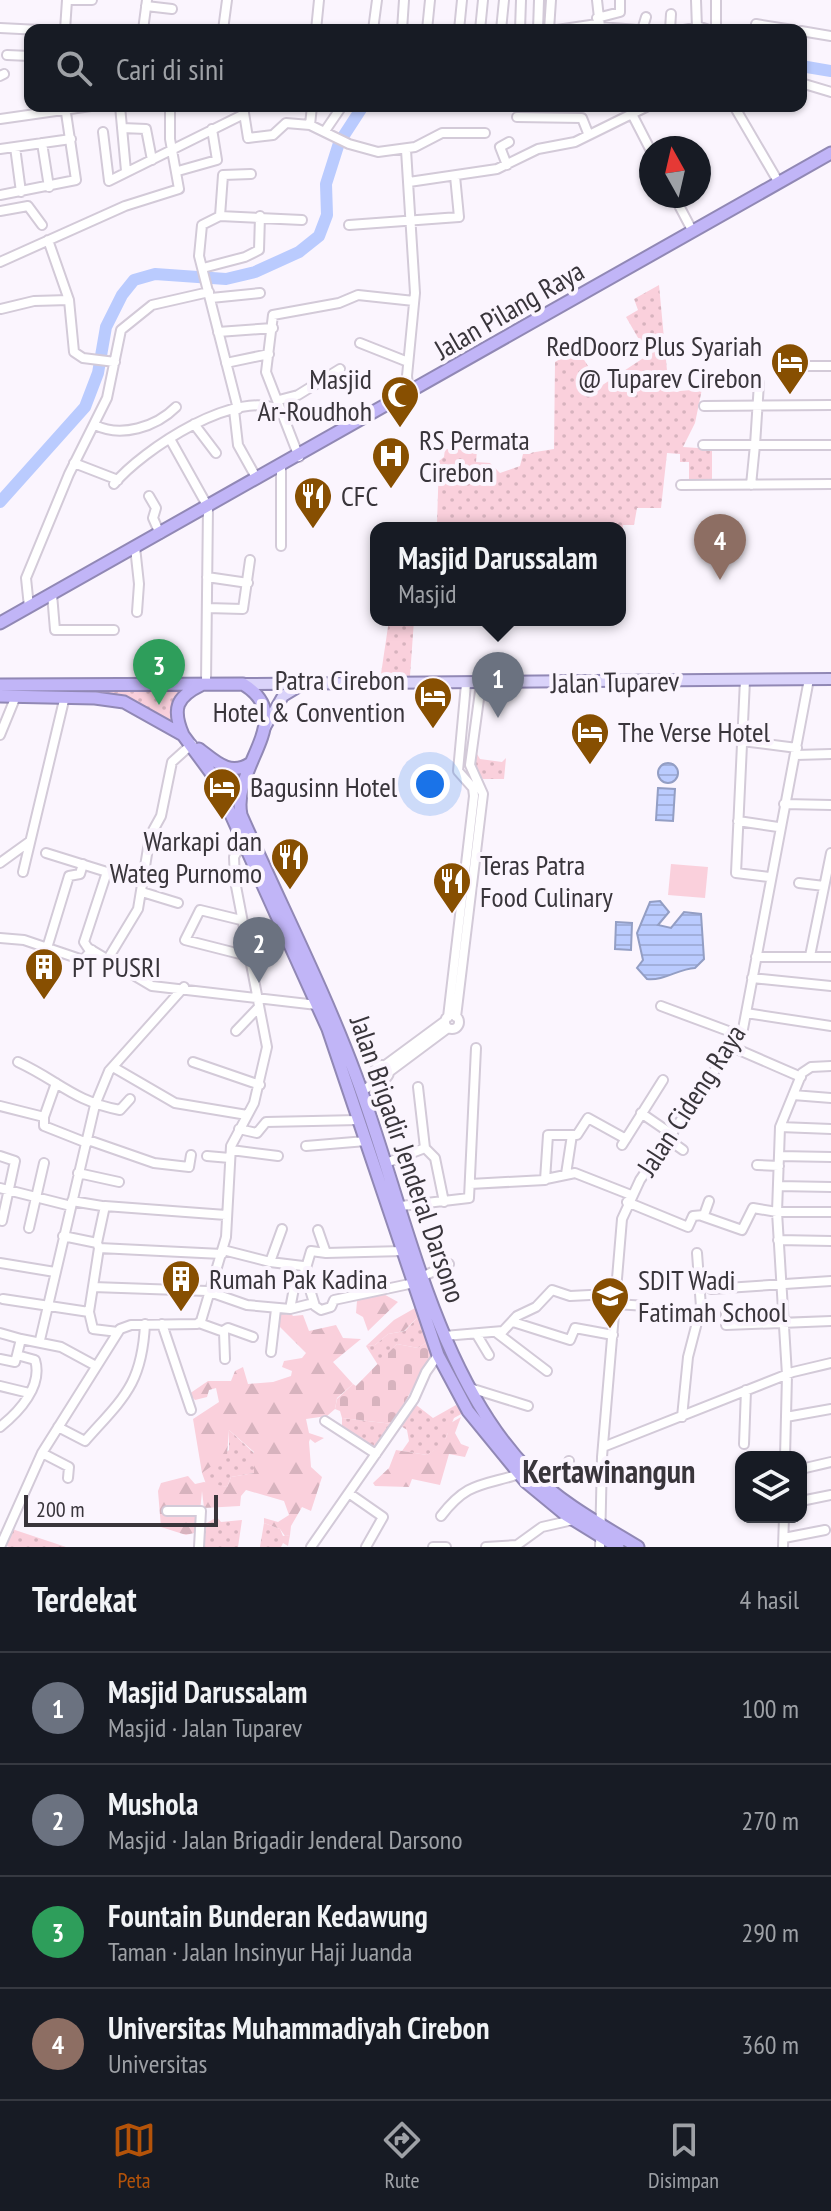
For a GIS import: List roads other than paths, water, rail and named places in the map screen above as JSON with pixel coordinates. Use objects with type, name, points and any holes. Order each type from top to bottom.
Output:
[{"type":"highway","name":"Jalan Pilang Raya","points":[[0,623],[299,457],[831,153]]},
{"type":"highway","points":[[190,741],[175,714],[176,705],[183,694],[206,683]]},
{"type":"highway","points":[[0,685],[243,684],[263,700],[267,713],[265,727]]},
{"type":"highway","points":[[0,696],[65,696],[124,702],[190,741],[227,768],[243,768],[251,763]]},
{"type":"highway","name":"Jalan Brigadir Jenderal Darsono","points":[[265,727],[242,786],[241,815],[271,892],[360,1087],[401,1206],[438,1355],[468,1411],[520,1474],[573,1520],[618,1547]]},
{"type":"highway","name":"Jalan Brigadir Jenderal Darsono","points":[[190,741],[214,777],[243,841],[271,892]]},
{"type":"highway","name":"Jalan Brigadir Jenderal Darsono","points":[[296,947],[317,1005],[327,1016],[403,1251],[469,1388],[487,1419],[537,1478],[599,1535],[638,1547]]},
{"type":"main road","name":"Jalan Tuparev","points":[[243,684],[479,693],[745,680],[831,679]]},
{"type":"main road","points":[[265,727],[283,696],[304,686]]},
{"type":"street","points":[[66,24],[69,0],[92,0]]},
{"type":"street","points":[[224,24],[227,0]]},
{"type":"street","points":[[317,24],[319,0]]},
{"type":"street","points":[[374,24],[377,0]]},
{"type":"street","points":[[402,24],[404,0]]},
{"type":"street","points":[[428,24],[430,0]]},
{"type":"street","points":[[460,24],[462,0]]},
{"type":"street","points":[[481,24],[483,0]]},
{"type":"street","points":[[502,24],[504,0]]},
{"type":"street","points":[[520,24],[521,0]]},
{"type":"street","points":[[538,24],[539,0]]},
{"type":"street","points":[[549,24],[551,0]]},
{"type":"street","points":[[597,0],[598,23]]},
{"type":"street","points":[[592,24],[620,12],[620,0]]},
{"type":"street","points":[[696,0],[697,24]]},
{"type":"street","points":[[716,0],[716,24]]},
{"type":"street","points":[[144,24],[146,3],[172,9]]},
{"type":"street","points":[[670,24],[671,14]]},
{"type":"street","points":[[643,24],[646,17]]},
{"type":"street","points":[[598,23],[604,24]]},
{"type":"street","points":[[0,28],[24,29]]},
{"type":"street","points":[[807,32],[831,36]]},
{"type":"street","points":[[7,55],[24,56]]},
{"type":"street","points":[[807,85],[831,92]]},
{"type":"street","points":[[0,119],[41,112]]},
{"type":"street","points":[[0,195],[74,182],[77,176],[66,112]]},
{"type":"street","points":[[121,112],[126,171]]},
{"type":"street","points":[[0,262],[125,206],[179,189],[172,149],[170,112]]},
{"type":"street","points":[[103,132],[109,181],[241,112]]},
{"type":"street","points":[[244,112],[248,138],[273,135],[286,123],[310,125],[349,144],[378,152],[406,150],[428,143],[442,133],[485,133]]},
{"type":"street","points":[[310,125],[311,112]]},
{"type":"street","points":[[327,132],[339,112]]},
{"type":"street","points":[[409,182],[507,165],[538,149],[568,144],[636,112]]},
{"type":"street","points":[[738,112],[779,183]]},
{"type":"street","points":[[632,114],[643,136]]},
{"type":"street","points":[[517,117],[582,118],[588,133]]},
{"type":"street","points":[[122,128],[146,129],[152,160]]},
{"type":"street","points":[[178,171],[217,160],[212,129]]},
{"type":"street","points":[[0,149],[71,139]]},
{"type":"street","points":[[507,165],[500,147],[509,142]]},
{"type":"street","points":[[42,143],[49,187]]},
{"type":"street","points":[[15,147],[21,192]]},
{"type":"street","points":[[406,150],[414,301],[408,362],[409,394]]},
{"type":"street","points":[[220,216],[223,175],[251,174]]},
{"type":"street","points":[[349,225],[459,217],[455,176]]},
{"type":"street","points":[[0,211],[28,206],[39,222]]},
{"type":"street","points":[[680,208],[693,232]]},
{"type":"street","points":[[257,479],[238,445],[236,409],[199,256],[202,225],[220,216],[302,220]]},
{"type":"street","points":[[205,271],[259,250],[260,216]]},
{"type":"street","points":[[48,240],[69,300],[74,352],[115,362]]},
{"type":"street","points":[[29,607],[26,578],[74,463],[107,398],[121,330],[152,305],[209,292],[260,293]]},
{"type":"street","points":[[299,457],[285,429],[284,412],[266,372],[274,314],[339,303],[347,297],[379,295],[414,301]]},
{"type":"street","points":[[0,310],[34,301],[69,300]]},
{"type":"street","points":[[218,332],[273,328]]},
{"type":"street","points":[[360,343],[408,362]]},
{"type":"street","points":[[226,363],[269,354]]},
{"type":"street","points":[[788,366],[831,366]]},
{"type":"street","points":[[279,400],[298,395],[340,369]]},
{"type":"street","points":[[751,485],[759,383]]},
{"type":"street","points":[[74,463],[116,482],[194,424],[236,409],[259,405],[284,412]]},
{"type":"street","points":[[704,406],[831,405]]},
{"type":"street","points":[[95,425],[120,430],[143,427],[158,422],[176,407]]},
{"type":"street","points":[[194,424],[216,453]]},
{"type":"street","points":[[170,439],[208,507],[206,683]]},
{"type":"street","points":[[703,445],[831,445]]},
{"type":"street","points":[[281,466],[281,546]]},
{"type":"street","points":[[681,485],[831,484]]},
{"type":"street","points":[[149,496],[156,508],[153,518],[160,534]]},
{"type":"street","points":[[135,547],[139,584],[137,612]]},
{"type":"street","points":[[207,608],[241,610],[250,560]]},
{"type":"street","points":[[207,577],[248,583]]},
{"type":"street","points":[[52,594],[55,630],[114,630]]},
{"type":"street","name":"Jalan Cideng Raya","points":[[599,1535],[619,1238],[629,1199],[739,1035],[746,1013],[778,827],[797,752],[809,679]]},
{"type":"street","points":[[745,680],[736,874],[769,877]]},
{"type":"street","points":[[360,1087],[449,1021],[472,850],[475,792],[458,771],[466,693]]},
{"type":"street","points":[[472,850],[482,788],[470,765],[479,693]]},
{"type":"street","points":[[0,735],[7,726],[16,696]]},
{"type":"street","points":[[23,872],[65,696]]},
{"type":"street","points":[[109,957],[133,921],[142,892],[150,836],[161,816],[172,762],[190,741]]},
{"type":"street","points":[[742,741],[797,752],[831,754]]},
{"type":"street","points":[[784,804],[831,805]]},
{"type":"street","points":[[738,821],[778,827]]},
{"type":"street","points":[[243,841],[237,850],[233,868],[257,1004],[265,1026]]},
{"type":"street","points":[[0,863],[30,842]]},
{"type":"street","points":[[46,853],[143,881]]},
{"type":"street","points":[[810,956],[831,859]]},
{"type":"street","points":[[47,948],[69,876],[80,874],[83,864]]},
{"type":"street","points":[[107,872],[85,935],[86,945],[92,950],[109,957],[152,986],[184,987],[257,1004],[268,1001],[317,1005]]},
{"type":"street","points":[[799,883],[824,886]]},
{"type":"street","points":[[142,892],[178,903]]},
{"type":"street","points":[[241,920],[200,910],[185,940],[248,956]]},
{"type":"street","points":[[0,938],[24,940],[83,960],[92,950]]},
{"type":"street","points":[[756,957],[831,957]]},
{"type":"street","points":[[752,978],[831,986]]},
{"type":"street","points":[[40,1340],[95,1105],[107,1073],[184,987]]},
{"type":"street","points":[[199,1323],[222,1252],[230,1154],[260,1085],[267,1047],[265,1026],[268,1001]]},
{"type":"street","points":[[236,1031],[257,1004]]},
{"type":"street","points":[[661,1006],[739,1035]]},
{"type":"street","points":[[746,1013],[831,1026]]},
{"type":"street","points":[[732,1047],[801,1077]]},
{"type":"street","points":[[401,1206],[468,1199],[476,1048]]},
{"type":"street","points":[[18,1062],[70,1094],[95,1105],[120,1110],[130,1099]]},
{"type":"street","points":[[193,1062],[260,1085]]},
{"type":"street","points":[[785,1451],[787,1375],[777,1212],[780,1127],[801,1077],[811,1067],[831,1066]]},
{"type":"street","points":[[113,1067],[175,1103],[247,1115]]},
{"type":"street","points":[[546,1179],[546,1138],[551,1134],[580,1133],[588,1118],[624,1142],[663,1080]]},
{"type":"street","points":[[56,1083],[44,1117],[46,1127],[167,1166],[189,1167],[191,1155]]},
{"type":"street","points":[[418,1087],[425,1148],[435,1158],[444,1202]]},
{"type":"street","points":[[793,1095],[831,1098]]},
{"type":"street","points":[[632,1103],[683,1150]]},
{"type":"street","points":[[0,1106],[44,1117]]},
{"type":"street","points":[[239,1129],[257,1133],[266,1122],[359,1120]]},
{"type":"street","points":[[780,1127],[831,1129]]},
{"type":"street","points":[[566,1174],[572,1135]]},
{"type":"street","points":[[306,1146],[366,1141]]},
{"type":"street","points":[[386,1163],[425,1148]]},
{"type":"street","points":[[407,1154],[422,1203]]},
{"type":"street","points":[[0,1156],[15,1160],[4,1190],[2,1221]]},
{"type":"street","points":[[207,1156],[278,1156]]},
{"type":"street","points":[[757,1165],[831,1157]]},
{"type":"street","points":[[29,1228],[44,1163]]},
{"type":"street","points":[[78,1173],[119,1182]]},
{"type":"street","points":[[470,1184],[580,1174],[686,1227],[693,1216],[702,1216],[742,1230],[753,1208],[777,1212],[831,1212]]},
{"type":"street","points":[[778,1186],[831,1187]]},
{"type":"street","points":[[4,1190],[72,1204],[102,1206]]},
{"type":"street","points":[[702,1216],[709,1201]]},
{"type":"street","points":[[118,1332],[93,1329],[89,1312],[105,1206],[226,1215]]},
{"type":"street","points":[[270,1262],[282,1229]]},
{"type":"street","points":[[318,1230],[326,1253]]},
{"type":"street","points":[[63,1236],[98,1245],[222,1252],[306,1268]]},
{"type":"street","points":[[778,1240],[831,1241]]},
{"type":"street","points":[[403,1251],[311,1251],[306,1268],[314,1303],[318,1309],[329,1308],[334,1300],[419,1280],[449,1264]]},
{"type":"street","points":[[682,1417],[688,1357],[701,1307],[697,1253]]},
{"type":"street","points":[[0,1263],[55,1272]]},
{"type":"street","points":[[290,1309],[296,1281],[309,1281]]},
{"type":"street","points":[[711,1289],[831,1281]]},
{"type":"street","points":[[93,1287],[207,1291],[247,1305],[276,1309],[314,1303]]},
{"type":"street","points":[[444,1336],[497,1333],[520,1313],[544,1301],[552,1290],[570,1296],[590,1295]]},
{"type":"street","points":[[3,1299],[89,1312]]},
{"type":"street","points":[[615,1304],[647,1306]]},
{"type":"street","points":[[271,1352],[276,1309]]},
{"type":"street","points":[[726,1311],[726,1325],[831,1321]]},
{"type":"street","points":[[513,1322],[570,1340],[575,1328],[613,1335]]},
{"type":"street","points":[[0,1547],[42,1453],[124,1326],[199,1323],[223,1331],[228,1328],[253,1337]]},
{"type":"street","points":[[58,1427],[85,1441],[125,1396],[137,1379],[144,1357],[145,1324]]},
{"type":"street","points":[[162,1324],[191,1410]]},
{"type":"street","points":[[223,1331],[225,1359]]},
{"type":"street","points":[[0,1333],[40,1340],[96,1366]]},
{"type":"street","points":[[497,1333],[547,1371]]},
{"type":"street","points":[[477,1335],[489,1355]]},
{"type":"street","points":[[0,1359],[15,1362],[21,1339]]},
{"type":"street","points":[[0,1427],[29,1393],[37,1376],[36,1362],[17,1355]]},
{"type":"street","points":[[311,1547],[414,1399],[438,1355]]},
{"type":"street","points":[[603,1447],[746,1390],[831,1363]]},
{"type":"street","points":[[0,1386],[29,1393]]},
{"type":"street","points":[[469,1388],[528,1406]]},
{"type":"street","points":[[744,1444],[746,1390]]},
{"type":"street","points":[[786,1417],[831,1409]]},
{"type":"street","points":[[325,1421],[376,1454]]},
{"type":"street","points":[[42,1453],[69,1467],[68,1478]]},
{"type":"street","points":[[807,1468],[831,1462]]},
{"type":"street","points":[[537,1478],[569,1466],[601,1470]]},
{"type":"street","points":[[441,1516],[453,1499],[467,1490],[520,1474]]},
{"type":"street","points":[[350,1494],[383,1517],[366,1547]]},
{"type":"street","points":[[807,1500],[831,1495]]},
{"type":"street","points":[[167,1511],[201,1511],[199,1547]]},
{"type":"street","points":[[0,1519],[10,1525]]},
{"type":"street","points":[[486,1547],[517,1545],[542,1527],[573,1520]]},
{"type":"street","points":[[784,1543],[825,1530]]},
{"type":"street","points":[[433,1547],[446,1547]]},
{"type":"water","points":[[668,763],[675,766],[678,773],[675,780],[668,783],[661,780],[658,773],[661,766]]},
{"type":"water","points":[[658,788],[675,789],[673,821],[656,820]]},
{"type":"water","points":[[660,901],[669,912],[658,925],[671,928],[684,912],[701,914],[704,959],[695,968],[647,979],[637,968],[643,960],[637,933],[650,902]]},
{"type":"water","points":[[616,922],[632,923],[631,950],[615,949]]},
{"type":"waterway","points":[[807,67],[831,71]]},
{"type":"waterway","points":[[0,502],[85,407],[98,373],[106,327],[122,295],[134,280],[155,274],[226,279],[255,272],[299,252],[319,236],[327,215],[326,184],[339,143],[359,112]]},
{"type":"place","name":"RedDoorz Plus Syariah @ Tuparev Cirebon","points":[[790,396]]},
{"type":"place","name":"Masjid Ar-Roudhoh","points":[[400,429]]},
{"type":"place","name":"RS Permata Cirebon","points":[[391,490]]},
{"type":"place","name":"CFC","points":[[313,530]]},
{"type":"place","name":"Universitas Muhammadiyah Cirebon","points":[[720,580]]},
{"type":"place","name":"Fountain Bunderan Kedawung","points":[[159,705]]},
{"type":"place","name":"Masjid Darussalam","points":[[498,718]]},
{"type":"place","name":"Patra Cirebon Hotel & Convention","points":[[433,730]]},
{"type":"place","name":"The Verse Hotel","points":[[590,766]]},
{"type":"place","name":"Bagusinn Hotel","points":[[222,821]]},
{"type":"place","name":"Warkapi dan Wateg Purnomo","points":[[290,891]]},
{"type":"place","name":"Teras Patra Food Culinary","points":[[452,915]]},
{"type":"place","name":"Mushola","points":[[259,983]]},
{"type":"place","name":"PT PUSRI","points":[[44,1001]]},
{"type":"place","name":"Rumah Pak Kadina","points":[[181,1313]]},
{"type":"place","name":"SDIT Wadi Fatimah School","points":[[610,1330]]},
{"type":"district","name":"Kertawinangun","points":[[609,1472]]}]
